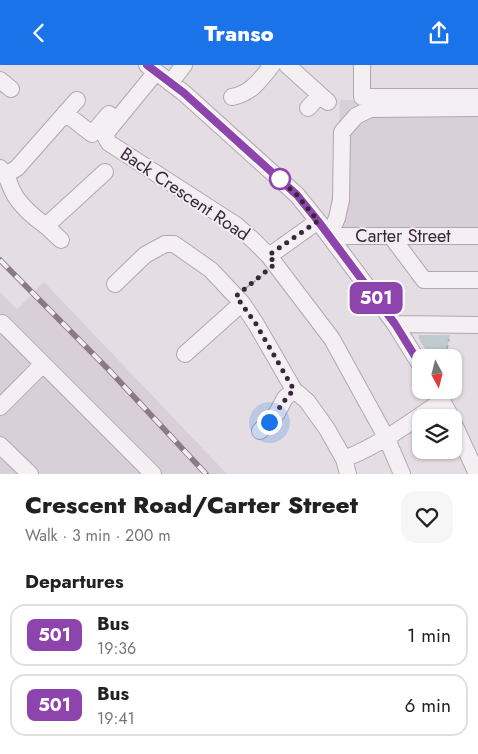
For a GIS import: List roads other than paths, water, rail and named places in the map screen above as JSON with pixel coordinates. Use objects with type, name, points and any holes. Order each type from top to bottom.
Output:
[{"type":"street","points":[[170,83],[184,65]]},
{"type":"street","points":[[238,101],[257,84],[272,65]]},
{"type":"street","points":[[287,65],[324,99],[308,108]]},
{"type":"street","points":[[362,65],[362,97],[478,97]]},
{"type":"street","points":[[65,113],[92,134],[151,68],[297,195],[395,324],[412,351]]},
{"type":"street","name":"Back Crescent Road","points":[[151,68],[106,133],[108,143],[236,225],[272,260],[332,339],[387,439],[402,474]]},
{"type":"street","points":[[61,241],[46,226],[32,216],[13,193],[4,171],[17,168],[77,100]]},
{"type":"street","points":[[329,235],[337,218],[341,200],[342,132],[356,116],[370,109],[478,108]]},
{"type":"street","points":[[46,226],[105,172]]},
{"type":"street","points":[[272,260],[318,221]]},
{"type":"street","name":"Carter Street","points":[[329,235],[478,236]]},
{"type":"street","points":[[391,236],[424,280],[478,280]]},
{"type":"street","points":[[115,285],[145,255],[165,244],[170,237],[174,245],[211,269],[239,300],[256,324],[294,390],[307,401],[327,429],[346,466],[367,449],[387,439],[435,399]]},
{"type":"street","points":[[186,356],[239,300]]},
{"type":"street","points":[[1,324],[44,364],[154,474]]},
{"type":"street","points":[[395,324],[478,325]]},
{"type":"street","points":[[0,407],[44,364]]},
{"type":"street","points":[[261,432],[277,413],[285,398],[294,390]]},
{"type":"street","points":[[462,439],[475,464]]},
{"type":"street","points":[[0,445],[30,474]]},
{"type":"railway","points":[[0,260],[108,369],[206,474]]}]
